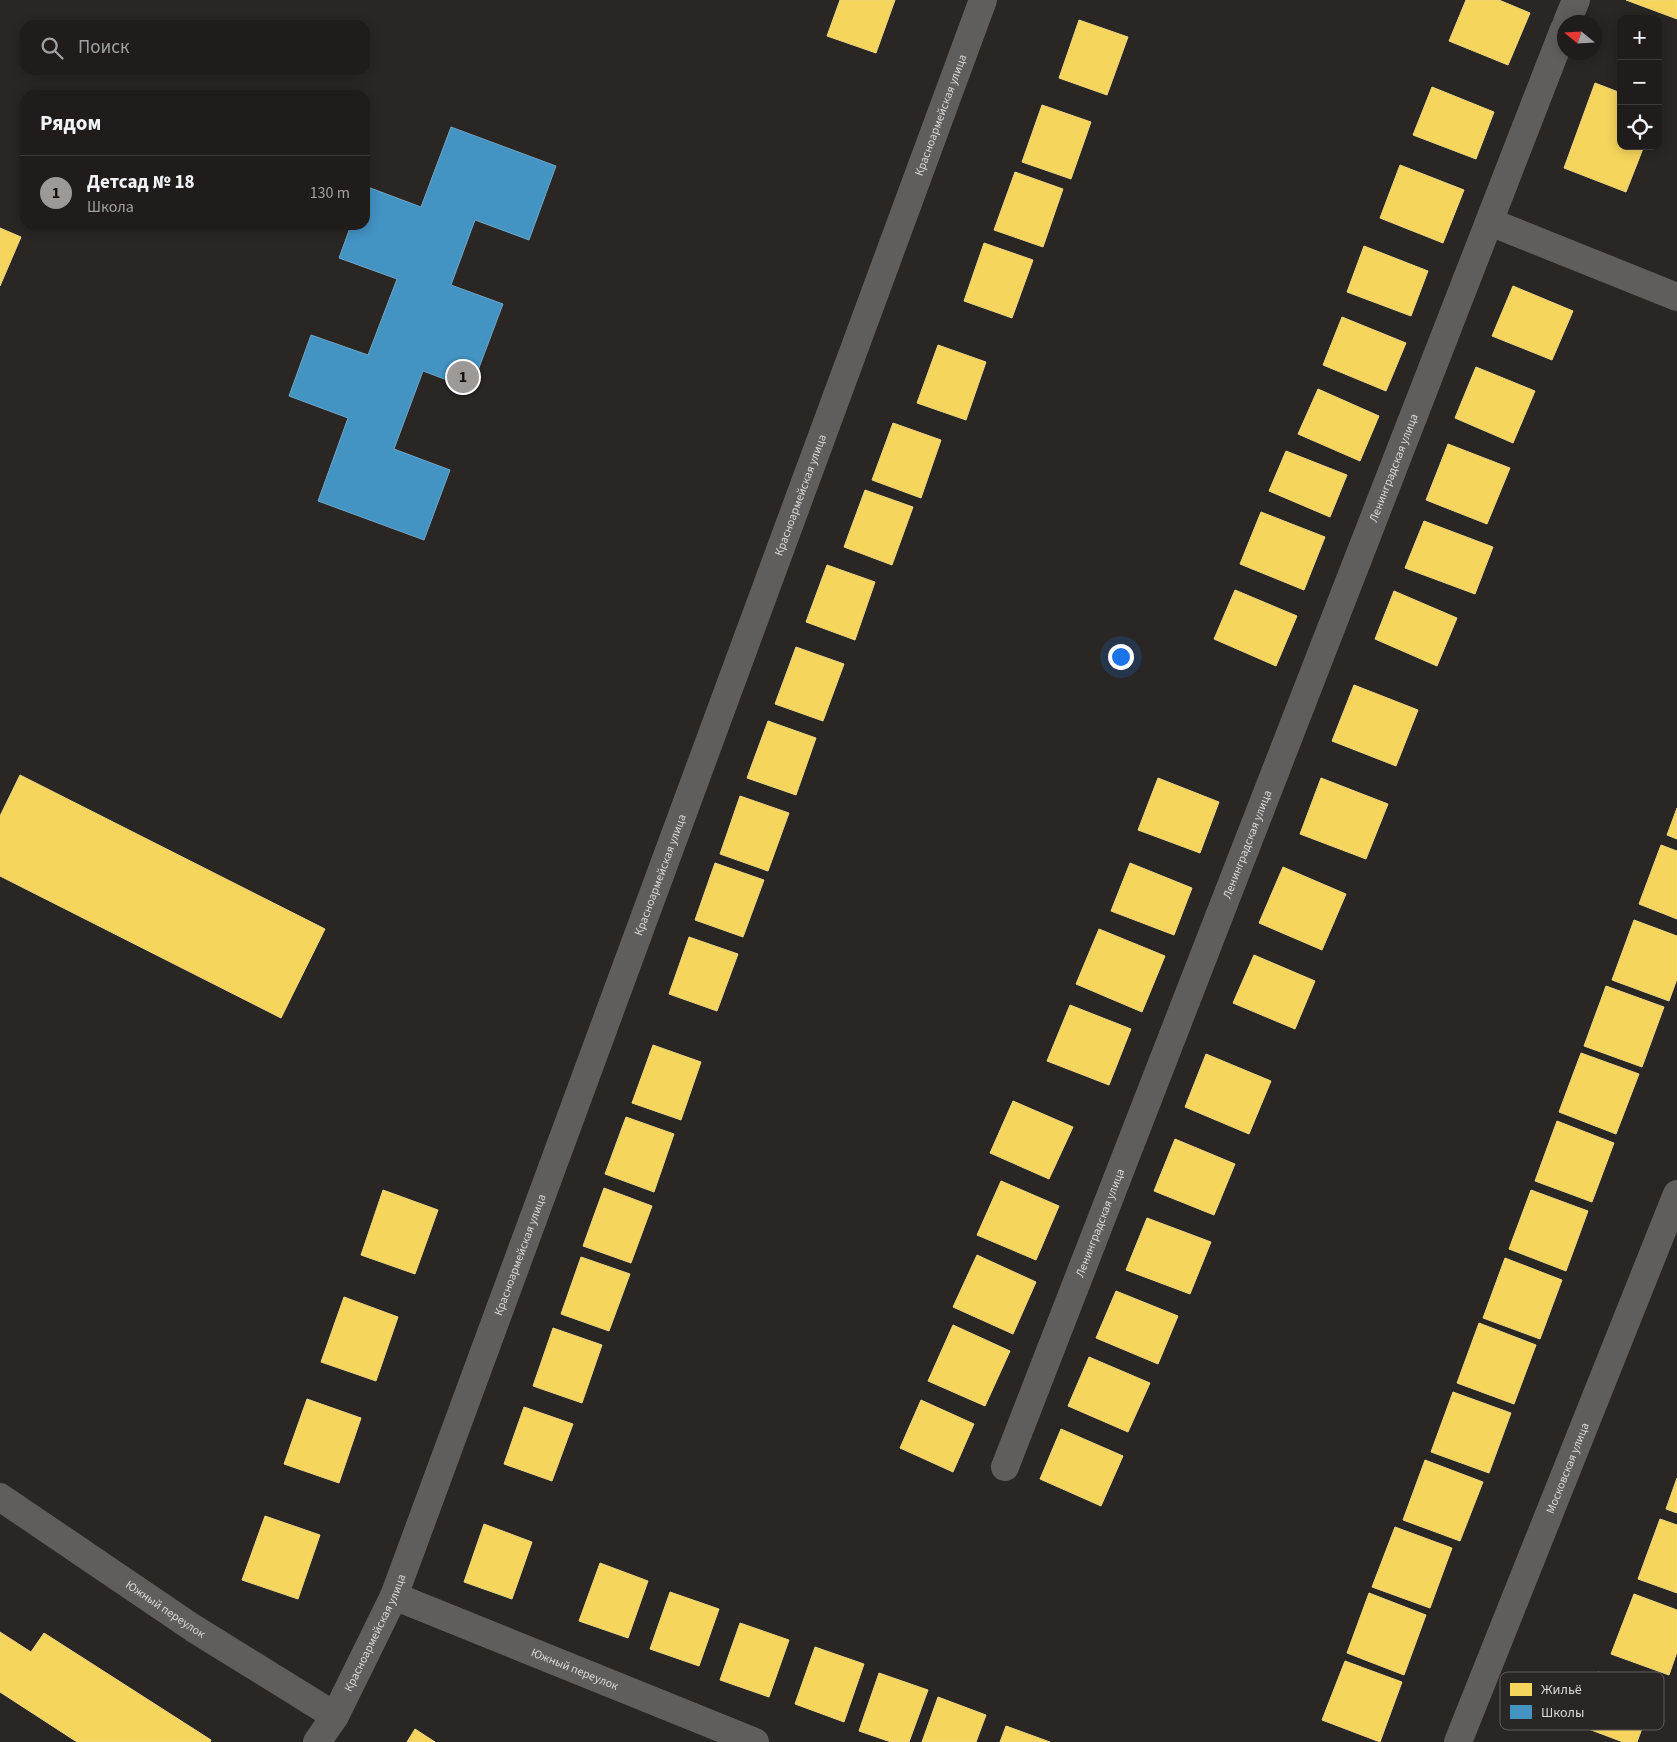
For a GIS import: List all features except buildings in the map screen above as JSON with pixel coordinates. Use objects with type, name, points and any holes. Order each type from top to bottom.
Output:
[{"type":"street","name":"Красноармейская улица","points":[[318,1742],[335,1716],[394,1596],[983,0]]},
{"type":"street","points":[[1570,15],[1576,0]]},
{"type":"street","name":"Ленинградская улица","points":[[1005,1467],[1557,47]]},
{"type":"street","points":[[1490,222],[1677,297]]},
{"type":"street","name":"Московская улица","points":[[1458,1742],[1677,1194]]},
{"type":"street","name":"Южный переулок","points":[[0,1497],[193,1628],[335,1716]]},
{"type":"street","name":"Южный переулок","points":[[394,1596],[755,1742]]},
{"type":"place","name":"Детсад № 18","points":[[463,377]]}]
